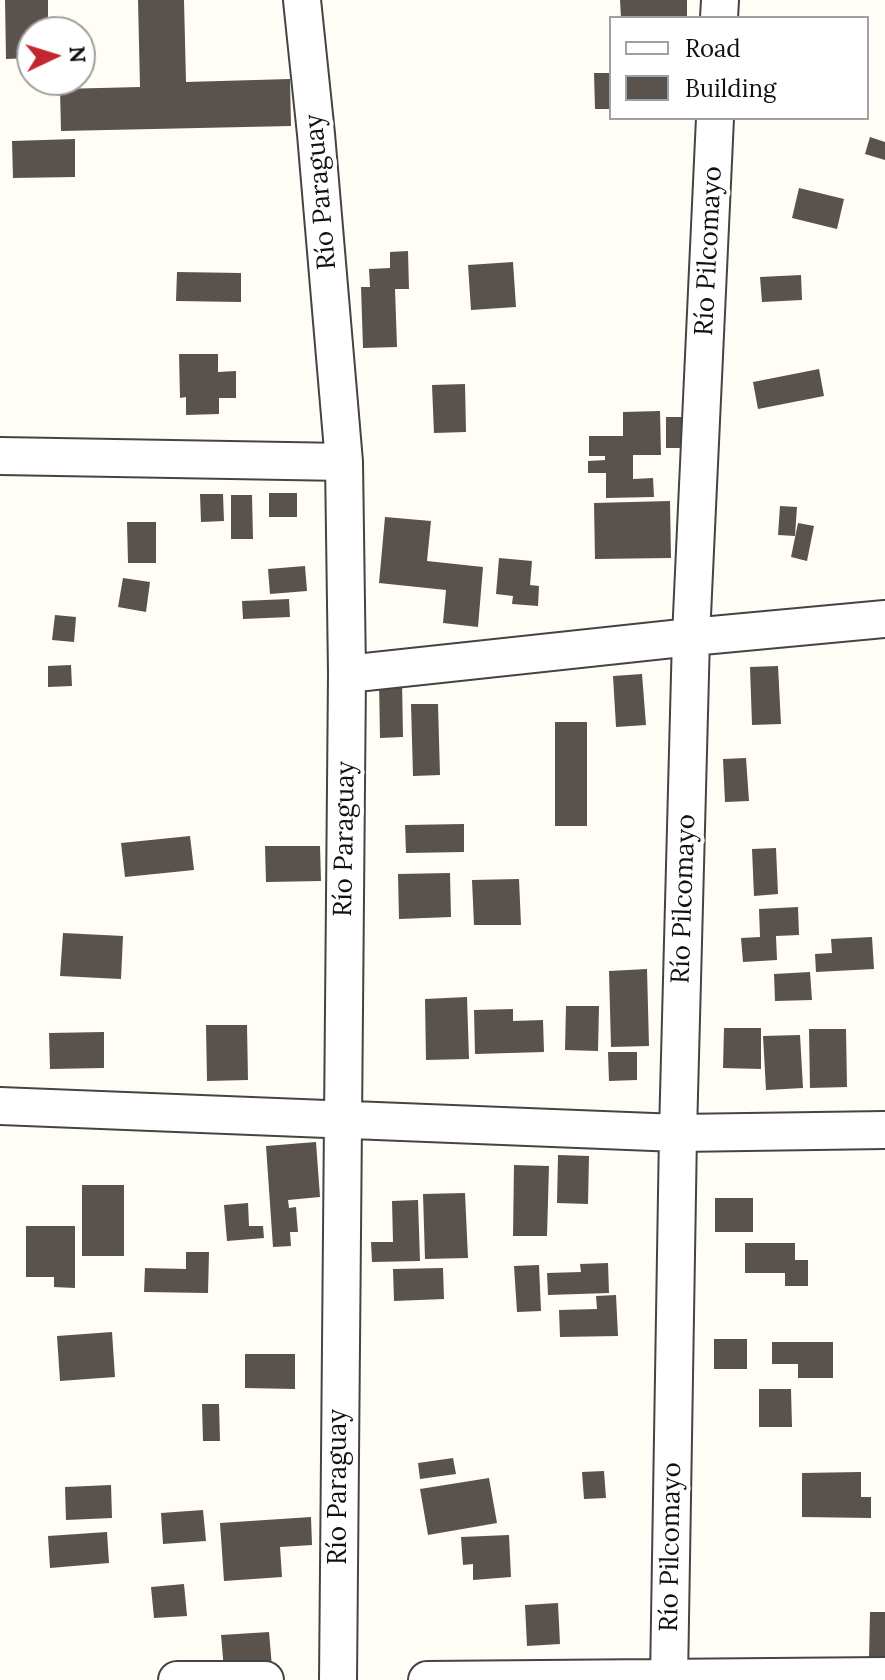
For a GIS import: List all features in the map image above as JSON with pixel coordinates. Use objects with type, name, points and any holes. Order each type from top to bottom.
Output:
[{"type":"street","name":"Río Paraguay","points":[[302,0],[344,462],[347,674],[338,1680]]},
{"type":"street","name":"Río Pilcomayo","points":[[669,1679],[678,1133],[691,637],[715,120]]},
{"type":"street","points":[[0,456],[344,462]]},
{"type":"street","points":[[347,674],[885,619]]},
{"type":"street","points":[[0,1106],[678,1133],[885,1130]]},
{"type":"street","points":[[427,1680],[885,1676]]},
{"type":"street","points":[[177,1680],[265,1680]]},
{"type":"building","points":[[5,0],[48,0],[48,16],[16,16],[16,59],[6,59]]},
{"type":"building","points":[[138,0],[184,0],[186,82],[290,79],[291,126],[61,131],[60,96],[96,96],[96,88],[140,87]]},
{"type":"building","points":[[620,0],[687,0],[687,16],[621,16]]},
{"type":"building","points":[[594,73],[609,73],[609,109],[595,109]]},
{"type":"building","points":[[870,137],[885,142],[885,160],[865,154]]},
{"type":"building","points":[[75,139],[75,177],[13,178],[12,141]]},
{"type":"building","points":[[799,188],[844,199],[837,229],[792,218]]},
{"type":"building","points":[[408,251],[409,289],[395,289],[397,347],[363,348],[361,287],[370,287],[369,269],[390,268],[390,252]]},
{"type":"building","points":[[513,262],[516,307],[471,310],[468,265]]},
{"type":"building","points":[[177,272],[241,273],[241,302],[176,301]]},
{"type":"building","points":[[801,275],[802,300],[762,302],[760,277]]},
{"type":"building","points":[[179,354],[218,354],[218,372],[236,371],[236,398],[219,398],[219,414],[186,415],[186,397],[180,398]]},
{"type":"building","points":[[819,369],[824,396],[758,409],[753,382]]},
{"type":"building","points":[[465,384],[466,432],[434,433],[432,385]]},
{"type":"building","points":[[660,411],[661,455],[633,455],[633,479],[653,478],[654,497],[606,498],[606,473],[588,473],[588,461],[605,460],[605,456],[589,456],[589,436],[623,436],[623,412]]},
{"type":"building","points":[[666,417],[682,417],[682,448],[666,448]]},
{"type":"building","points":[[269,493],[297,493],[297,517],[269,517]]},
{"type":"building","points":[[200,494],[223,494],[224,521],[201,522]]},
{"type":"building","points":[[231,495],[252,495],[253,539],[231,539]]},
{"type":"building","points":[[670,501],[671,558],[595,559],[594,503]]},
{"type":"building","points":[[780,506],[797,507],[795,536],[778,535]]},
{"type":"building","points":[[385,517],[431,521],[427,561],[483,567],[478,627],[443,623],[446,590],[379,583]]},
{"type":"building","points":[[127,522],[156,522],[156,563],[128,563]]},
{"type":"building","points":[[798,523],[814,526],[807,561],[791,557]]},
{"type":"building","points":[[499,558],[532,561],[530,585],[539,586],[538,606],[512,604],[513,596],[496,594]]},
{"type":"building","points":[[305,566],[307,591],[270,594],[268,569]]},
{"type":"building","points":[[123,578],[150,582],[146,612],[118,607]]},
{"type":"building","points":[[289,599],[290,617],[243,619],[242,601]]},
{"type":"building","points":[[55,615],[76,617],[74,642],[52,640]]},
{"type":"building","points":[[71,665],[72,686],[48,687],[48,666]]},
{"type":"building","points":[[778,666],[781,724],[752,725],[750,667]]},
{"type":"building","points":[[642,674],[646,725],[616,727],[613,676]]},
{"type":"building","points":[[379,681],[402,681],[403,737],[380,738]]},
{"type":"building","points":[[411,704],[438,704],[440,775],[413,776]]},
{"type":"building","points":[[555,722],[587,722],[587,826],[555,826]]},
{"type":"building","points":[[746,758],[749,801],[725,802],[723,759]]},
{"type":"building","points":[[464,824],[464,852],[406,853],[405,825]]},
{"type":"building","points":[[190,836],[194,870],[125,877],[121,843]]},
{"type":"building","points":[[265,846],[320,846],[321,881],[266,882]]},
{"type":"building","points":[[776,848],[778,894],[754,896],[752,849]]},
{"type":"building","points":[[450,873],[451,917],[399,919],[398,874]]},
{"type":"building","points":[[519,879],[521,925],[474,925],[472,880]]},
{"type":"building","points":[[798,907],[799,935],[776,936],[777,960],[743,962],[741,938],[760,937],[759,909]]},
{"type":"building","points":[[63,933],[123,936],[121,979],[60,976]]},
{"type":"building","points":[[872,937],[874,969],[816,972],[815,954],[832,953],[831,939]]},
{"type":"building","points":[[647,969],[649,1046],[611,1047],[609,971]]},
{"type":"building","points":[[810,972],[812,1000],[775,1001],[774,974]]},
{"type":"building","points":[[467,997],[469,1059],[426,1060],[425,999]]},
{"type":"building","points":[[566,1006],[599,1006],[598,1051],[565,1050]]},
{"type":"building","points":[[513,1009],[513,1021],[543,1020],[544,1052],[475,1054],[474,1010]]},
{"type":"building","points":[[206,1025],[247,1025],[248,1080],[207,1081]]},
{"type":"building","points":[[724,1028],[761,1028],[761,1069],[723,1068]]},
{"type":"building","points":[[809,1029],[846,1029],[847,1087],[810,1088]]},
{"type":"building","points":[[104,1032],[104,1068],[50,1069],[49,1033]]},
{"type":"building","points":[[800,1035],[803,1088],[766,1090],[763,1036]]},
{"type":"building","points":[[608,1052],[637,1052],[637,1080],[609,1081]]},
{"type":"building","points":[[316,1142],[320,1197],[288,1200],[289,1208],[296,1207],[298,1232],[290,1232],[291,1246],[273,1247],[266,1146]]},
{"type":"building","points":[[558,1155],[589,1156],[588,1204],[557,1203]]},
{"type":"building","points":[[514,1165],[549,1166],[547,1236],[513,1236]]},
{"type":"building","points":[[82,1185],[124,1185],[124,1256],[82,1256]]},
{"type":"building","points":[[465,1193],[468,1258],[425,1259],[423,1194]]},
{"type":"building","points":[[715,1198],[753,1198],[753,1232],[715,1232]]},
{"type":"building","points":[[418,1200],[420,1261],[372,1262],[371,1242],[393,1242],[392,1201]]},
{"type":"building","points":[[248,1203],[249,1226],[263,1226],[264,1238],[227,1241],[224,1205]]},
{"type":"building","points":[[26,1226],[75,1226],[75,1288],[54,1287],[54,1277],[26,1277]]},
{"type":"building","points":[[745,1243],[795,1243],[795,1260],[808,1260],[808,1286],[785,1286],[785,1273],[745,1273]]},
{"type":"building","points":[[186,1252],[209,1252],[208,1293],[144,1292],[145,1268],[186,1269]]},
{"type":"building","points":[[608,1263],[609,1293],[548,1295],[547,1273],[581,1272],[580,1264]]},
{"type":"building","points":[[539,1265],[541,1311],[517,1312],[514,1266]]},
{"type":"building","points":[[443,1268],[444,1299],[394,1301],[393,1269]]},
{"type":"building","points":[[616,1295],[618,1336],[560,1337],[559,1310],[597,1309],[596,1296]]},
{"type":"building","points":[[112,1332],[115,1377],[60,1381],[57,1336]]},
{"type":"building","points":[[714,1339],[747,1339],[747,1369],[714,1369]]},
{"type":"building","points":[[772,1342],[833,1342],[833,1378],[798,1378],[798,1364],[772,1364]]},
{"type":"building","points":[[245,1354],[295,1354],[295,1389],[245,1388]]},
{"type":"building","points":[[759,1389],[791,1389],[792,1427],[759,1427]]},
{"type":"building","points":[[202,1404],[219,1404],[220,1441],[203,1441]]},
{"type":"building","points":[[453,1458],[456,1474],[420,1479],[418,1463]]},
{"type":"building","points":[[604,1471],[606,1498],[584,1499],[582,1472]]},
{"type":"building","points":[[861,1472],[861,1497],[871,1497],[871,1518],[802,1517],[802,1473]]},
{"type":"building","points":[[489,1478],[497,1523],[428,1535],[420,1489]]},
{"type":"building","points":[[111,1485],[112,1518],[66,1520],[65,1487]]},
{"type":"building","points":[[203,1510],[206,1541],[163,1544],[161,1513]]},
{"type":"building","points":[[311,1517],[312,1545],[280,1547],[282,1577],[224,1581],[220,1523]]},
{"type":"building","points":[[107,1532],[109,1563],[50,1568],[48,1536]]},
{"type":"building","points":[[509,1535],[511,1577],[473,1580],[473,1564],[463,1565],[461,1537]]},
{"type":"building","points":[[184,1584],[187,1616],[154,1618],[151,1587]]},
{"type":"building","points":[[558,1603],[560,1644],[527,1646],[525,1605]]},
{"type":"building","points":[[870,1612],[885,1612],[885,1658],[869,1657]]},
{"type":"building","points":[[269,1632],[272,1667],[224,1670],[221,1635]]}]
